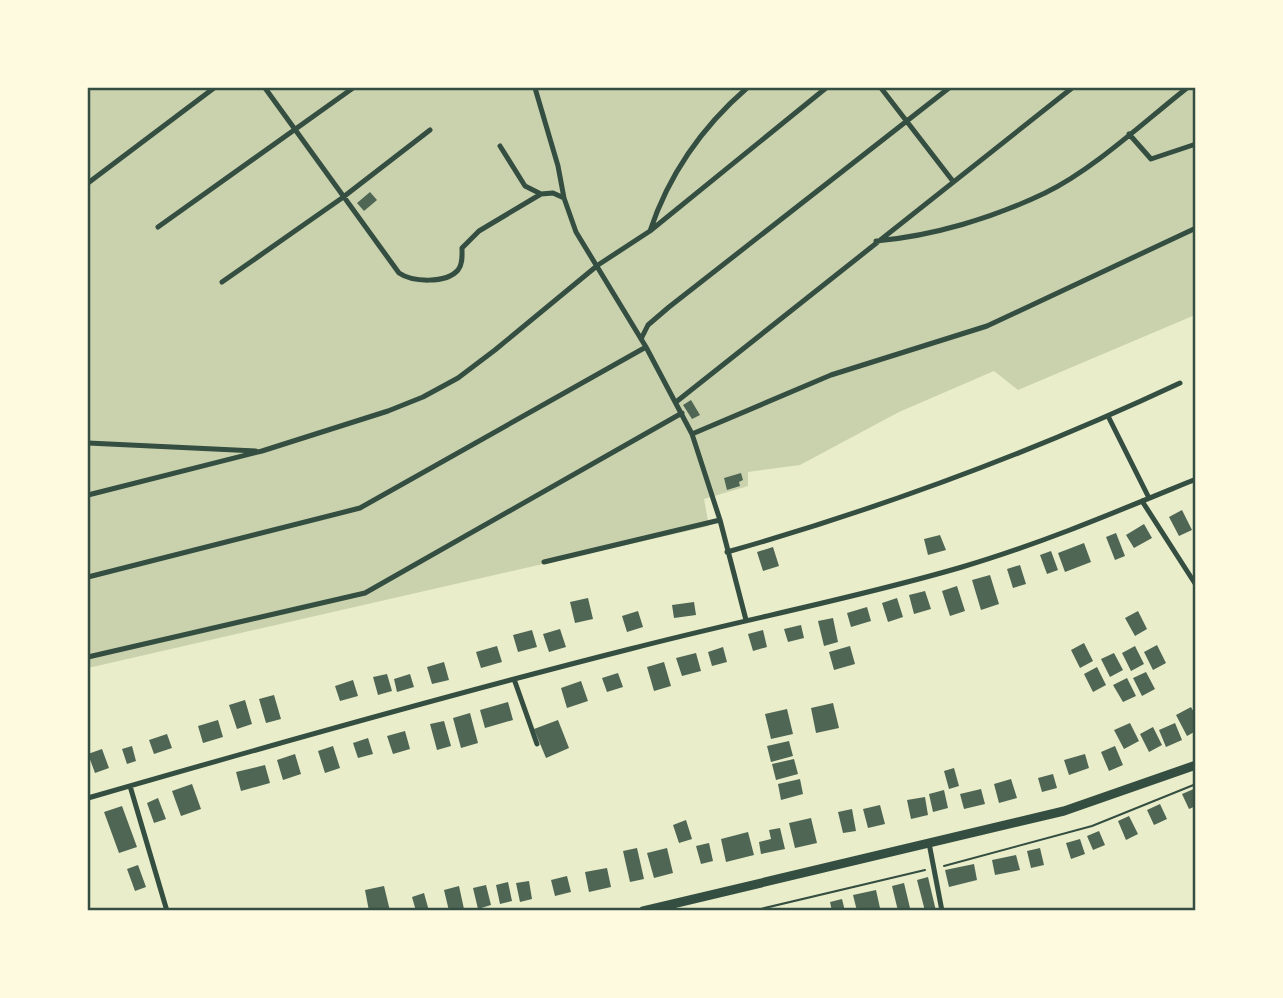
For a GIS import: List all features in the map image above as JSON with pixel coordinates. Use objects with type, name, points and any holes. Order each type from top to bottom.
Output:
[{"type":"main road","points":[[643,911],[1064,811],[1195,765]]},
{"type":"street","points":[[88,183],[214,88]]},
{"type":"street","points":[[265,88],[342,198],[399,273],[417,280],[454,273],[461,265],[462,248],[479,231],[541,194],[553,193],[564,198]]},
{"type":"street","points":[[158,227],[353,88]]},
{"type":"street","points":[[536,88],[564,198],[576,232],[646,347],[692,433],[720,520],[746,620]]},
{"type":"street","points":[[650,231],[663,192],[698,139],[716,115],[747,88]]},
{"type":"street","points":[[88,495],[262,451],[388,411],[423,397],[457,378],[495,350],[598,265],[650,231],[826,88]]},
{"type":"street","points":[[881,88],[953,180]]},
{"type":"street","points":[[641,339],[648,326],[669,307],[949,88]]},
{"type":"street","points":[[676,402],[1072,88]]},
{"type":"street","points":[[876,242],[917,237],[1046,193],[1129,134],[1187,88]]},
{"type":"street","points":[[222,282],[342,198],[430,130]]},
{"type":"street","points":[[1129,134],[1151,159],[1195,144]]},
{"type":"street","points":[[500,146],[525,186],[541,194]]},
{"type":"street","points":[[692,433],[831,375],[987,327],[1195,228]]},
{"type":"street","points":[[88,577],[360,508],[646,347]]},
{"type":"street","points":[[727,552],[826,524],[1108,416],[1180,383]]},
{"type":"street","points":[[88,657],[365,593],[682,413]]},
{"type":"street","points":[[1108,416],[1146,500],[1195,585]]},
{"type":"street","points":[[88,443],[262,451]]},
{"type":"street","points":[[88,798],[514,680],[746,620],[863,594],[964,566],[1079,528],[1195,479]]},
{"type":"street","points":[[544,562],[720,520]]},
{"type":"street","points":[[514,680],[537,744]]},
{"type":"street","points":[[130,786],[167,911]]},
{"type":"street","points":[[929,843],[942,911]]},
{"type":"path","points":[[752,911],[1092,827],[1195,784]]},
{"type":"green space","points":[[88,88],[1195,88],[1195,315],[1018,390],[994,371],[899,412],[800,465],[748,472],[748,486],[704,499],[709,526],[88,668]]},
{"type":"building","points":[[370,192],[377,200],[364,211],[357,203]]},
{"type":"building","points":[[691,400],[700,415],[692,419],[683,405]]},
{"type":"building","points":[[741,473],[743,480],[739,482],[740,486],[727,490],[724,478]]},
{"type":"building","points":[[1182,510],[1192,530],[1179,536],[1169,517]]},
{"type":"building","points":[[1144,524],[1152,538],[1134,548],[1126,535]]},
{"type":"building","points":[[1116,533],[1125,556],[1115,560],[1106,537]]},
{"type":"building","points":[[940,535],[946,550],[928,555],[924,539]]},
{"type":"building","points":[[1084,543],[1091,562],[1065,572],[1058,553]]},
{"type":"building","points":[[773,547],[779,566],[763,571],[757,552]]},
{"type":"building","points":[[1051,551],[1058,570],[1047,574],[1040,555]]},
{"type":"building","points":[[1020,565],[1026,584],[1013,588],[1007,569]]},
{"type":"building","points":[[990,575],[999,604],[981,610],[972,580]]},
{"type":"building","points":[[957,586],[965,611],[950,616],[942,591]]},
{"type":"building","points":[[925,591],[931,609],[914,614],[909,595]]},
{"type":"building","points":[[588,598],[593,619],[575,623],[570,602]]},
{"type":"building","points":[[897,598],[903,617],[888,622],[882,603]]},
{"type":"building","points":[[694,602],[696,615],[674,618],[672,605]]},
{"type":"building","points":[[867,607],[871,621],[851,627],[847,613]]},
{"type":"building","points":[[638,611],[643,627],[627,632],[622,616]]},
{"type":"building","points":[[1138,611],[1147,629],[1135,636],[1125,618]]},
{"type":"building","points":[[833,618],[838,642],[824,646],[818,621]]},
{"type":"building","points":[[801,625],[804,638],[788,642],[784,629]]},
{"type":"building","points":[[560,629],[566,647],[549,652],[543,634]]},
{"type":"building","points":[[532,630],[537,647],[518,652],[513,635]]},
{"type":"building","points":[[763,630],[767,647],[753,651],[748,634]]},
{"type":"building","points":[[1084,643],[1093,661],[1080,668],[1071,650]]},
{"type":"building","points":[[1157,645],[1166,663],[1153,670],[1144,652]]},
{"type":"building","points":[[497,646],[502,662],[481,668],[476,652]]},
{"type":"building","points":[[850,646],[855,664],[834,670],[829,652]]},
{"type":"building","points":[[1135,646],[1144,664],[1131,671],[1122,653]]},
{"type":"building","points":[[723,647],[727,662],[712,666],[708,652]]},
{"type":"building","points":[[696,653],[701,671],[682,676],[676,658]]},
{"type":"building","points":[[1114,653],[1123,670],[1110,677],[1101,659]]},
{"type":"building","points":[[444,662],[449,680],[432,684],[427,667]]},
{"type":"building","points":[[664,662],[671,686],[654,691],[647,667]]},
{"type":"building","points":[[1097,667],[1106,685],[1093,692],[1084,674]]},
{"type":"building","points":[[1146,672],[1155,689],[1142,696],[1133,678]]},
{"type":"building","points":[[618,673],[623,687],[607,692],[602,678]]},
{"type":"building","points":[[387,674],[392,691],[378,695],[373,677]]},
{"type":"building","points":[[410,674],[414,687],[397,692],[394,679]]},
{"type":"building","points":[[1127,678],[1136,696],[1123,702],[1113,685]]},
{"type":"building","points":[[353,680],[358,696],[340,701],[335,686]]},
{"type":"building","points":[[581,681],[588,701],[567,708],[561,688]]},
{"type":"building","points":[[274,695],[281,719],[266,723],[259,699]]},
{"type":"building","points":[[245,700],[252,724],[237,729],[229,705]]},
{"type":"building","points":[[508,702],[513,720],[485,728],[480,710]]},
{"type":"building","points":[[833,703],[839,728],[816,733],[811,708]]},
{"type":"building","points":[[1191,707],[1196,716],[1196,731],[1187,736],[1176,715]]},
{"type":"building","points":[[787,709],[793,734],[771,739],[765,714]]},
{"type":"building","points":[[470,713],[478,743],[461,748],[453,718]]},
{"type":"building","points":[[218,720],[223,737],[203,743],[198,726]]},
{"type":"building","points":[[558,720],[569,748],[546,758],[534,729]]},
{"type":"building","points":[[444,721],[451,746],[437,750],[430,724]]},
{"type":"building","points":[[1130,723],[1139,741],[1124,749],[1114,730]]},
{"type":"building","points":[[1175,723],[1182,740],[1166,747],[1159,730]]},
{"type":"building","points":[[1153,727],[1162,745],[1149,752],[1140,734]]},
{"type":"building","points":[[405,731],[410,749],[393,754],[387,736]]},
{"type":"building","points":[[167,734],[172,748],[154,754],[149,740]]},
{"type":"building","points":[[368,738],[373,754],[358,758],[353,743]]},
{"type":"building","points":[[789,741],[793,756],[771,762],[767,746]]},
{"type":"building","points":[[132,746],[136,761],[127,764],[122,749]]},
{"type":"building","points":[[333,746],[340,768],[325,773],[318,751]]},
{"type":"building","points":[[1115,746],[1123,765],[1109,771],[1101,752]]},
{"type":"building","points":[[102,749],[109,768],[95,773],[88,754]]},
{"type":"building","points":[[295,754],[301,774],[283,780],[277,760]]},
{"type":"building","points":[[1085,754],[1089,768],[1069,775],[1064,760]]},
{"type":"building","points":[[794,759],[798,774],[776,780],[772,764]]},
{"type":"building","points":[[265,765],[270,783],[241,791],[236,772]]},
{"type":"building","points":[[954,768],[959,786],[949,789],[944,771]]},
{"type":"building","points":[[1053,774],[1057,788],[1042,792],[1038,778]]},
{"type":"building","points":[[800,779],[803,794],[781,800],[778,784]]},
{"type":"building","points":[[1011,779],[1017,798],[999,803],[994,784]]},
{"type":"building","points":[[192,784],[201,809],[181,816],[172,791]]},
{"type":"building","points":[[1196,788],[1196,806],[1189,809],[1182,794]]},
{"type":"building","points":[[981,789],[985,804],[964,809],[960,794]]},
{"type":"building","points":[[944,790],[948,808],[933,812],[929,794]]},
{"type":"building","points":[[925,797],[928,815],[911,819],[907,800]]},
{"type":"building","points":[[158,798],[166,819],[154,823],[147,803]]},
{"type":"building","points":[[1160,804],[1167,819],[1154,825],[1147,810]]},
{"type":"building","points":[[880,805],[885,824],[868,828],[863,809]]},
{"type":"building","points":[[122,806],[137,847],[119,853],[104,812]]},
{"type":"building","points":[[852,809],[856,831],[843,833],[838,812]]},
{"type":"building","points":[[1129,816],[1138,834],[1126,840],[1118,821]]},
{"type":"building","points":[[811,818],[817,843],[795,848],[789,823]]},
{"type":"building","points":[[686,820],[692,839],[679,843],[673,825]]},
{"type":"building","points":[[780,828],[785,849],[761,854],[759,842],[771,839],[769,830]]},
{"type":"building","points":[[1099,831],[1105,845],[1093,850],[1087,836]]},
{"type":"building","points":[[748,832],[754,855],[726,862],[721,839]]},
{"type":"building","points":[[1080,839],[1085,854],[1071,859],[1066,843]]},
{"type":"building","points":[[709,843],[713,861],[701,864],[696,846]]},
{"type":"building","points":[[637,848],[644,879],[630,882],[623,851]]},
{"type":"building","points":[[667,848],[673,873],[654,878],[647,853]]},
{"type":"building","points":[[1040,848],[1044,865],[1031,868],[1027,851]]},
{"type":"building","points":[[1016,855],[1020,870],[995,875],[992,860]]},
{"type":"building","points":[[974,864],[977,880],[949,887],[945,870]]},
{"type":"building","points":[[138,865],[146,887],[135,891],[127,869]]},
{"type":"building","points":[[607,868],[611,887],[589,892],[585,872]]},
{"type":"building","points":[[567,876],[571,892],[555,896],[551,880]]},
{"type":"building","points":[[928,877],[936,911],[925,911],[917,880]]},
{"type":"building","points":[[529,881],[532,899],[520,902],[516,883]]},
{"type":"building","points":[[508,882],[512,901],[500,904],[496,885]]},
{"type":"building","points":[[904,883],[910,908],[898,911],[892,886]]},
{"type":"building","points":[[486,885],[491,905],[478,909],[473,888]]},
{"type":"building","points":[[384,886],[390,911],[369,911],[365,890]]},
{"type":"building","points":[[459,886],[464,909],[449,911],[444,890]]},
{"type":"building","points":[[876,890],[880,908],[857,911],[853,895]]},
{"type":"building","points":[[424,893],[429,911],[416,911],[412,897]]},
{"type":"building","points":[[842,899],[845,911],[832,911],[830,902]]}]
